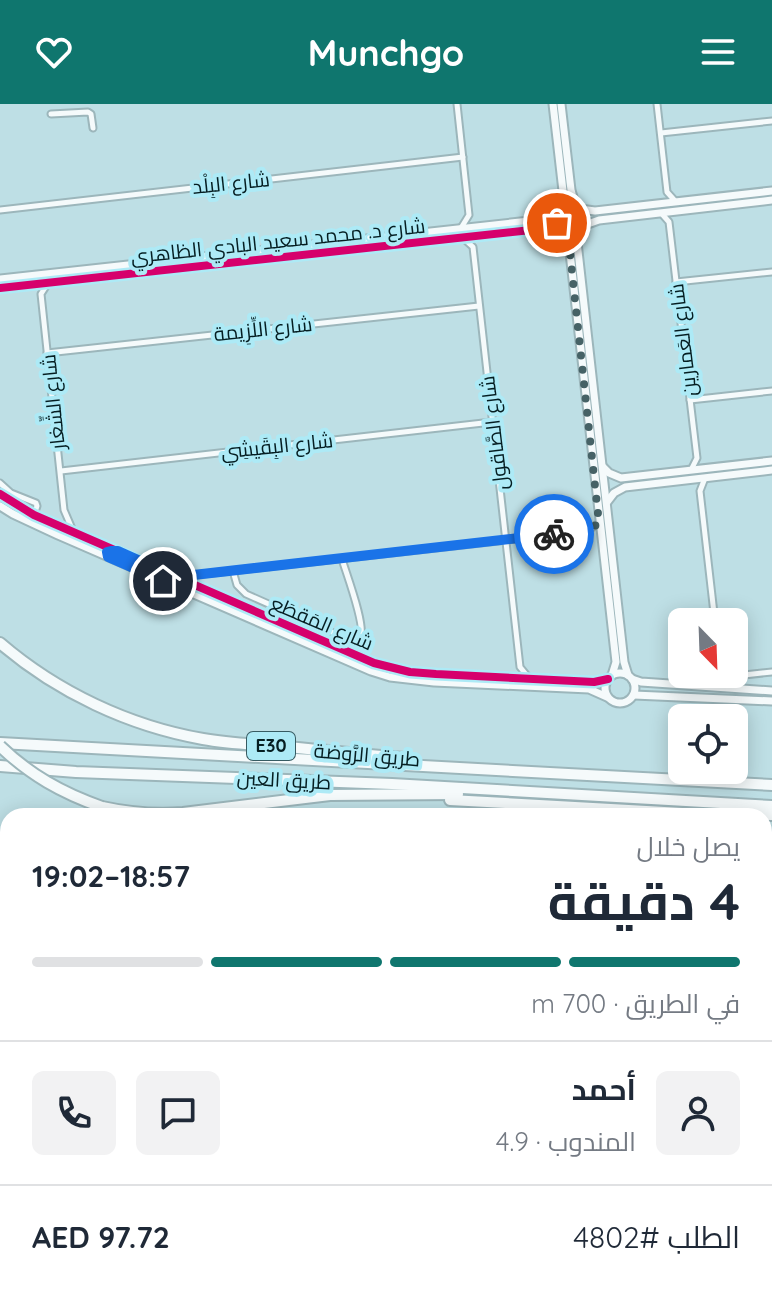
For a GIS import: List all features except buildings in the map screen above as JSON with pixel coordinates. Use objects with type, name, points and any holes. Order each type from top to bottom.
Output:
[{"type":"highway","name":"طريق الرَّوضة","points":[[0,643],[75,695],[128,718],[176,733],[239,743],[565,774]]},
{"type":"highway","name":"طريق الرَّوضة","points":[[0,744],[45,782],[81,800],[108,808]]},
{"type":"highway","name":"طريق العين","points":[[0,744],[565,774]]},
{"type":"highway","name":"طريق العين","points":[[0,766],[568,794]]},
{"type":"highway","points":[[565,774],[772,785]]},
{"type":"highway","name":"طريق الرَّوضة","points":[[223,808],[357,795],[568,794]]},
{"type":"highway","points":[[568,794],[772,806]]},
{"type":"highway","points":[[357,795],[592,808]]},
{"type":"street","points":[[60,104],[61,113]]},
{"type":"street","points":[[457,104],[469,215],[481,231],[473,247],[457,233],[469,215]]},
{"type":"street","points":[[553,104],[563,191],[557,223],[569,244],[616,662],[605,687],[607,697],[621,704],[634,695],[634,684],[624,662],[577,242],[584,216],[571,190],[561,104]]},
{"type":"street","points":[[657,104],[667,192],[661,208]]},
{"type":"street","points":[[51,114],[89,112],[93,128]]},
{"type":"street","points":[[661,133],[772,121]]},
{"type":"street","name":"شارع البِلْد","points":[[0,210],[463,157]]},
{"type":"street","points":[[559,211],[570,204],[595,211],[661,208],[675,211],[772,191]]},
{"type":"street","points":[[667,192],[676,202]]},
{"type":"street","points":[[562,229],[580,228],[599,220],[661,208],[676,202],[703,204],[772,200]]},
{"type":"street","points":[[661,208],[669,222]]},
{"type":"street","name":"شارع د. محمد سعيد البادي الظاهري","points":[[481,231],[546,219],[559,211]]},
{"type":"street","points":[[669,222],[675,211]]},
{"type":"street","name":"شارع العَمارين","points":[[669,222],[697,458]]},
{"type":"street","name":"شارع د. محمد سعيد البادي الظاهري","points":[[0,279],[52,279],[457,233],[562,229]]},
{"type":"street","name":"شارع الصَّاقول","points":[[473,247],[520,667]]},
{"type":"street","points":[[676,282],[772,272]]},
{"type":"street","points":[[31,285],[41,294],[52,279]]},
{"type":"street","name":"شارع د. محمد سعيد البادي الظاهري","points":[[0,288],[52,279]]},
{"type":"street","name":"شارع الشِّغار","points":[[41,294],[64,510],[73,532]]},
{"type":"street","name":"شارع اللِّزِيمة","points":[[47,353],[479,306]]},
{"type":"street","points":[[690,400],[772,391]]},
{"type":"street","name":"شارع البِقَيشِي","points":[[61,471],[492,422]]},
{"type":"street","points":[[697,458],[705,473],[700,491]]},
{"type":"street","points":[[697,458],[692,475],[700,491],[713,608]]},
{"type":"street","points":[[606,504],[619,489],[633,482],[772,461]]},
{"type":"street","points":[[601,463],[614,476],[633,482]]},
{"type":"street","points":[[705,473],[772,470]]},
{"type":"street","points":[[0,483],[11,493],[36,503],[34,515]]},
{"type":"street","name":"شارع المَقطَع","points":[[0,494],[34,515],[393,669],[594,682],[610,677]]},
{"type":"street","name":"شارع المَقطَع","points":[[0,506],[274,630],[390,677],[589,689],[607,697]]},
{"type":"street","points":[[53,523],[64,510]]},
{"type":"street","points":[[176,577],[587,531],[599,523]]},
{"type":"street","points":[[587,531],[601,537]]},
{"type":"street","points":[[108,557],[109,551],[118,551]]},
{"type":"street","points":[[233,571],[237,585],[246,594],[352,642],[358,640],[361,634],[357,606],[342,559]]},
{"type":"street","points":[[210,592],[208,582],[212,573]]},
{"type":"street","points":[[274,630],[280,622]]},
{"type":"street","points":[[510,677],[520,667],[530,678]]},
{"type":"street","points":[[748,675],[772,672]]},
{"type":"street","points":[[610,677],[620,673],[641,682],[668,684]]},
{"type":"street","points":[[714,688],[772,691]]},
{"type":"street","points":[[634,695],[772,701]]},
{"type":"cycle path","points":[[0,288],[559,227]]},
{"type":"cycle path","points":[[0,494],[34,515],[374,663],[410,672],[436,674],[594,682],[608,679]]},
{"type":"way so far","points":[[554,534],[587,531],[599,523],[569,244],[566,231],[557,223]]},
{"type":"route","points":[[163,581],[108,557],[107,552],[118,551],[176,577],[554,534]]}]
